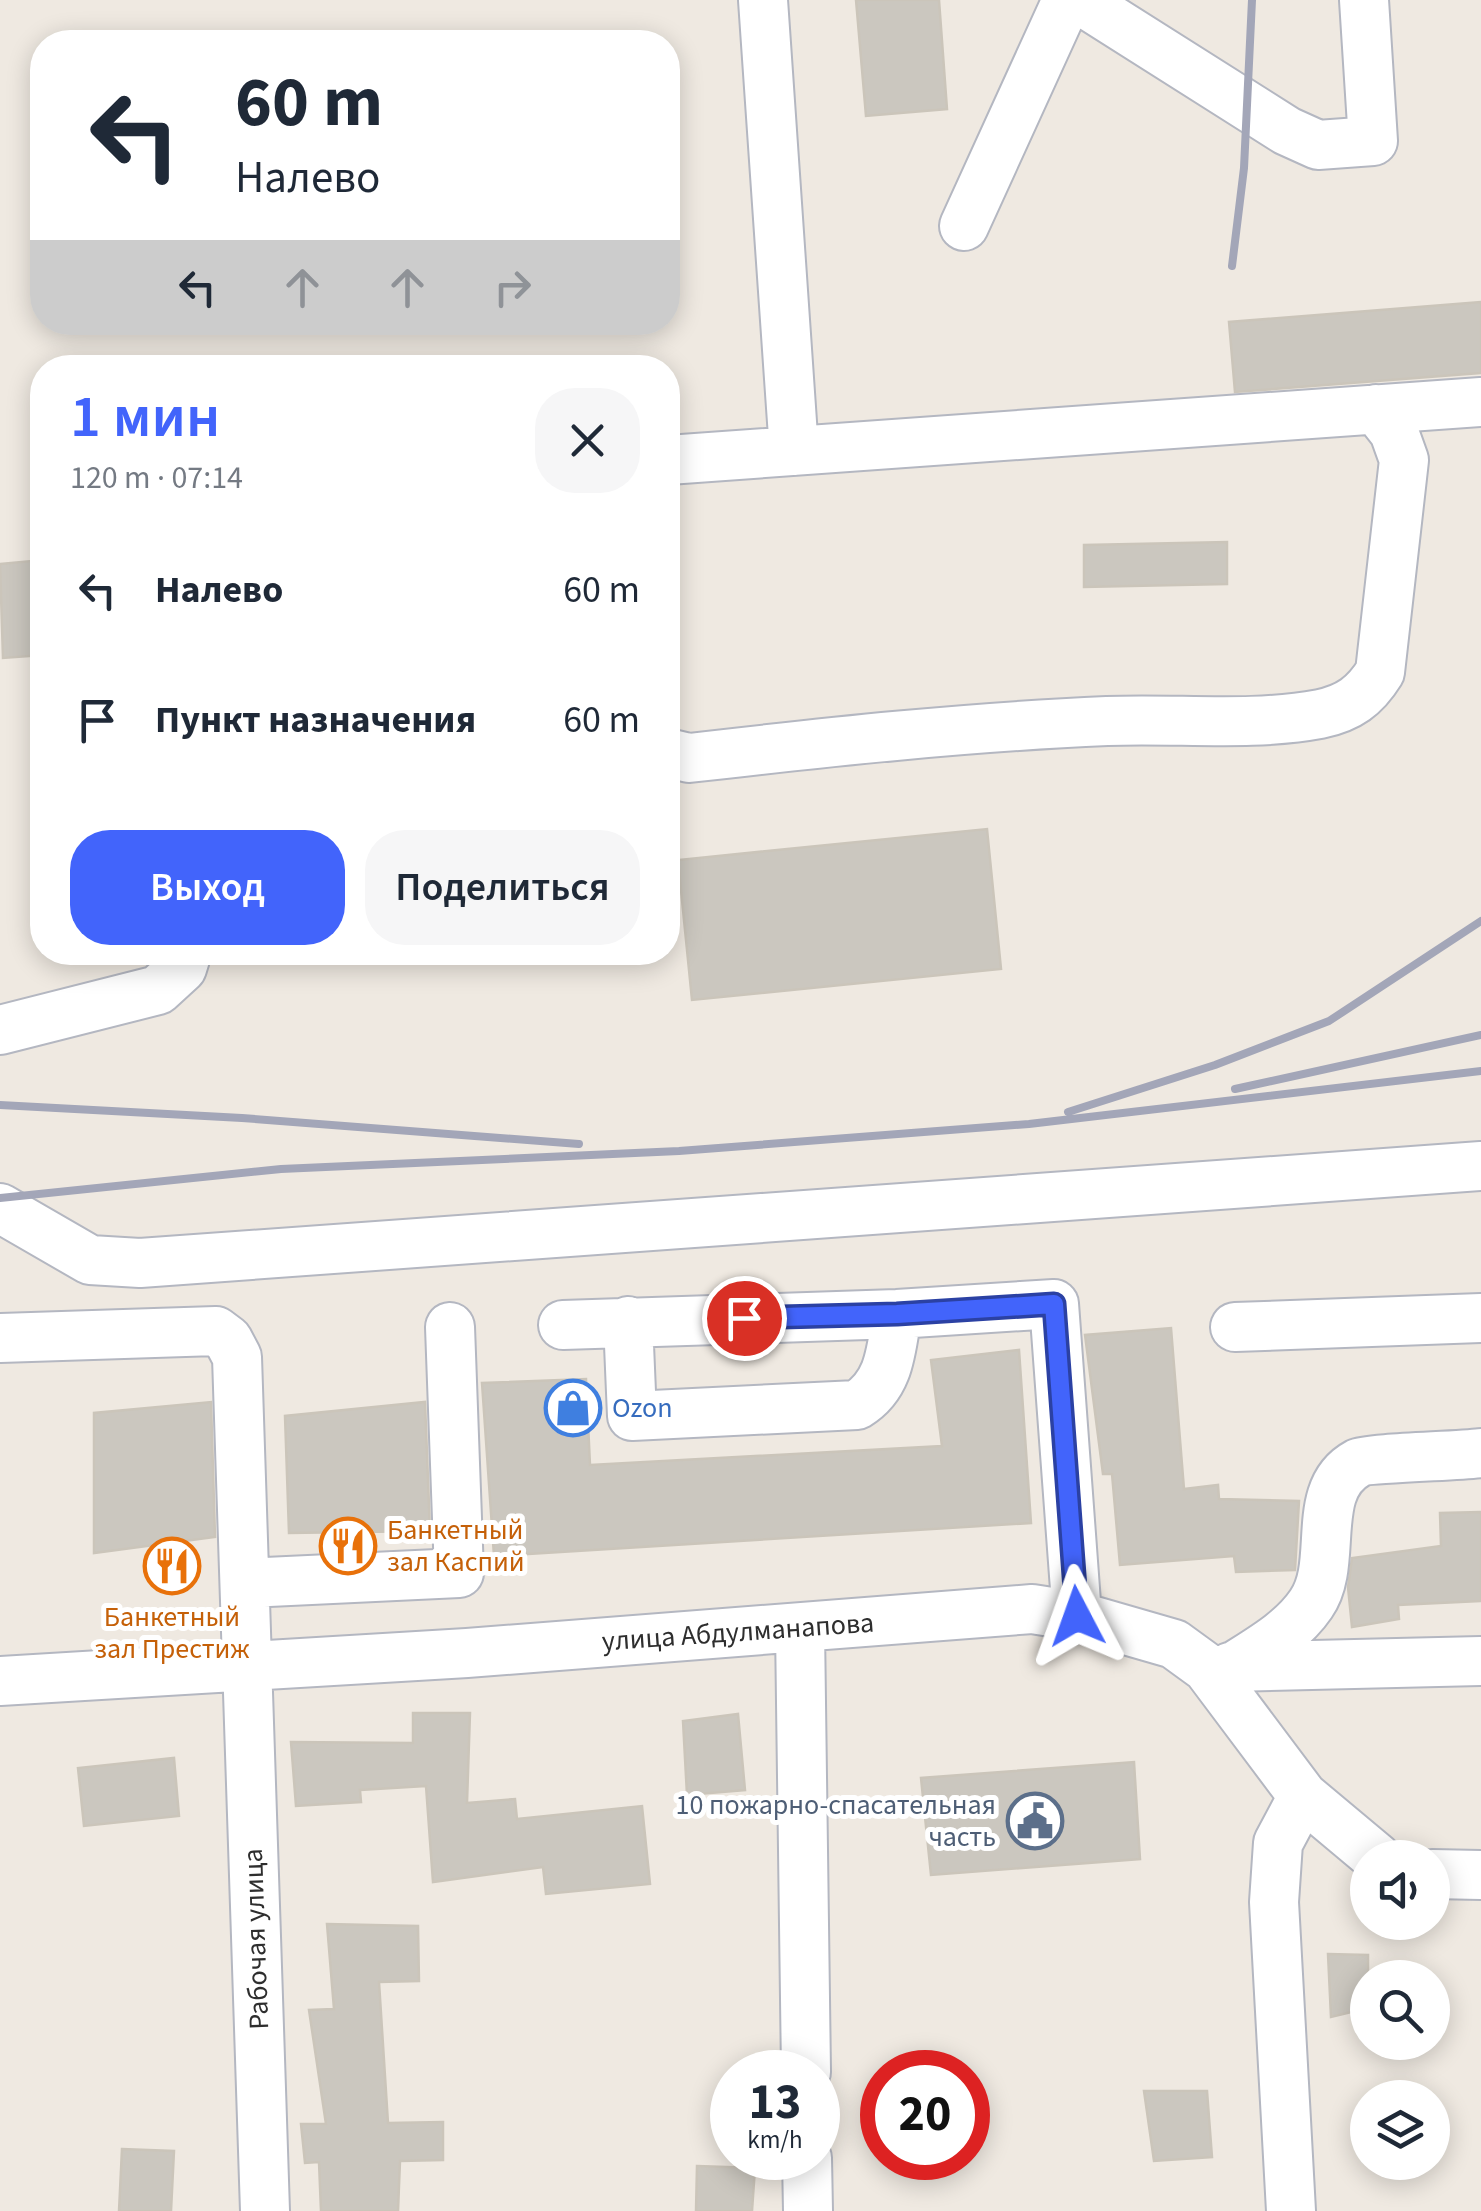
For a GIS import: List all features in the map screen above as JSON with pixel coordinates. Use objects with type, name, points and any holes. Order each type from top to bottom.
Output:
[{"type":"street","points":[[763,0],[794,452]]},
{"type":"street","points":[[964,226],[1067,0]]},
{"type":"street","points":[[1080,0],[1247,107],[1318,145],[1373,141],[1364,0]]},
{"type":"street","points":[[680,459],[1481,402]]},
{"type":"street","points":[[680,756],[689,758],[897,734],[1110,721],[1276,718],[1321,714],[1351,704],[1368,692],[1380,672],[1404,460],[1394,432],[1376,409]]},
{"type":"street","points":[[0,1030],[158,990],[183,965]]},
{"type":"street","points":[[0,1208],[90,1260],[140,1262],[1481,1166]]},
{"type":"street","points":[[563,1325],[897,1314],[1054,1304],[1077,1616]]},
{"type":"street","points":[[628,1321],[632,1416],[857,1405],[874,1395],[888,1368],[897,1314]]},
{"type":"street","points":[[1235,1327],[1481,1318]]},
{"type":"street","points":[[246,1583],[459,1574],[450,1327]]},
{"type":"street","name":"Рабочая улица","points":[[0,1338],[216,1331],[228,1340],[237,1357],[265,2211]]},
{"type":"street","points":[[1220,1668],[1288,1631],[1312,1604],[1324,1578],[1329,1509],[1337,1481],[1360,1461],[1481,1453]]},
{"type":"street","name":"улица Абдулманапова","points":[[0,1681],[248,1667],[1032,1609],[1077,1616],[1174,1644],[1220,1668],[1303,1796],[1356,1840]]},
{"type":"street","points":[[800,1628],[806,2050]]},
{"type":"street","points":[[1220,1668],[1481,1661]]},
{"type":"street","points":[[1291,2211],[1274,1902],[1278,1843],[1303,1796]]},
{"type":"street","points":[[1450,1874],[1481,1875]]},
{"type":"street","points":[[807,2180],[808,2211]]},
{"type":"building","points":[[856,0],[939,0],[947,109],[866,116]]},
{"type":"building","points":[[1481,302],[1481,373],[1235,392],[1229,322]]},
{"type":"building","points":[[1227,542],[1227,584],[1084,587],[1084,545]]},
{"type":"building","points":[[30,561],[30,656],[3,658],[0,564]]},
{"type":"building","points":[[987,829],[1001,969],[692,1000],[680,860]]},
{"type":"building","points":[[1171,1328],[1184,1489],[1218,1485],[1219,1499],[1299,1501],[1295,1570],[1236,1572],[1234,1556],[1120,1565],[1112,1474],[1103,1474],[1085,1335]]},
{"type":"building","points":[[1019,1350],[1031,1523],[494,1556],[482,1383],[586,1379],[590,1465],[942,1446],[931,1360]]},
{"type":"building","points":[[211,1402],[215,1537],[94,1553],[94,1413]]},
{"type":"building","points":[[425,1402],[430,1531],[289,1533],[285,1416]]},
{"type":"building","points":[[1481,1512],[1481,1601],[1398,1605],[1399,1619],[1352,1627],[1348,1587],[1352,1558],[1441,1546],[1440,1513]]},
{"type":"building","points":[[413,1713],[470,1713],[467,1803],[515,1799],[517,1819],[642,1806],[650,1884],[546,1894],[543,1867],[433,1882],[426,1786],[360,1790],[361,1802],[296,1806],[291,1742],[413,1743]]},
{"type":"building","points":[[738,1714],[745,1790],[687,1795],[683,1721]]},
{"type":"building","points":[[174,1758],[179,1816],[84,1826],[78,1768]]},
{"type":"building","points":[[1134,1762],[1140,1859],[931,1875],[921,1778]]},
{"type":"building","points":[[327,1924],[418,1926],[419,1981],[379,1982],[388,2123],[443,2122],[443,2160],[400,2161],[398,2211],[321,2211],[319,2162],[305,2163],[301,2124],[326,2124],[309,2010],[334,2009]]},
{"type":"building","points":[[1328,1954],[1368,1955],[1368,1960],[1350,1960],[1350,2012],[1331,2017]]},
{"type":"building","points":[[1144,2091],[1207,2091],[1212,2157],[1154,2161]]},
{"type":"building","points":[[122,2149],[174,2151],[171,2211],[119,2211]]},
{"type":"building","points":[[697,2166],[710,2166],[710,2180],[754,2180],[752,2211],[696,2211]]},
{"type":"railway","points":[[1232,266],[1244,168],[1252,0]]},
{"type":"railway","points":[[1068,1112],[1215,1065],[1329,1021],[1481,921]]},
{"type":"railway","points":[[1235,1089],[1481,1035]]},
{"type":"railway","points":[[0,1198],[281,1169],[679,1151],[1029,1124],[1481,1071]]},
{"type":"railway","points":[[0,1105],[242,1118],[579,1144]]},
{"type":"place","name":"Ozon","points":[[573,1408]]},
{"type":"place","name":"Банкетный зал Каспий","points":[[348,1546]]},
{"type":"place","name":"Банкетный зал Престиж","points":[[172,1566]]},
{"type":"place","name":"10 пожарно-спасательная часть","points":[[1035,1821]]},
{"type":"route","points":[[744,1318],[1054,1304],[1077,1616]]}]
